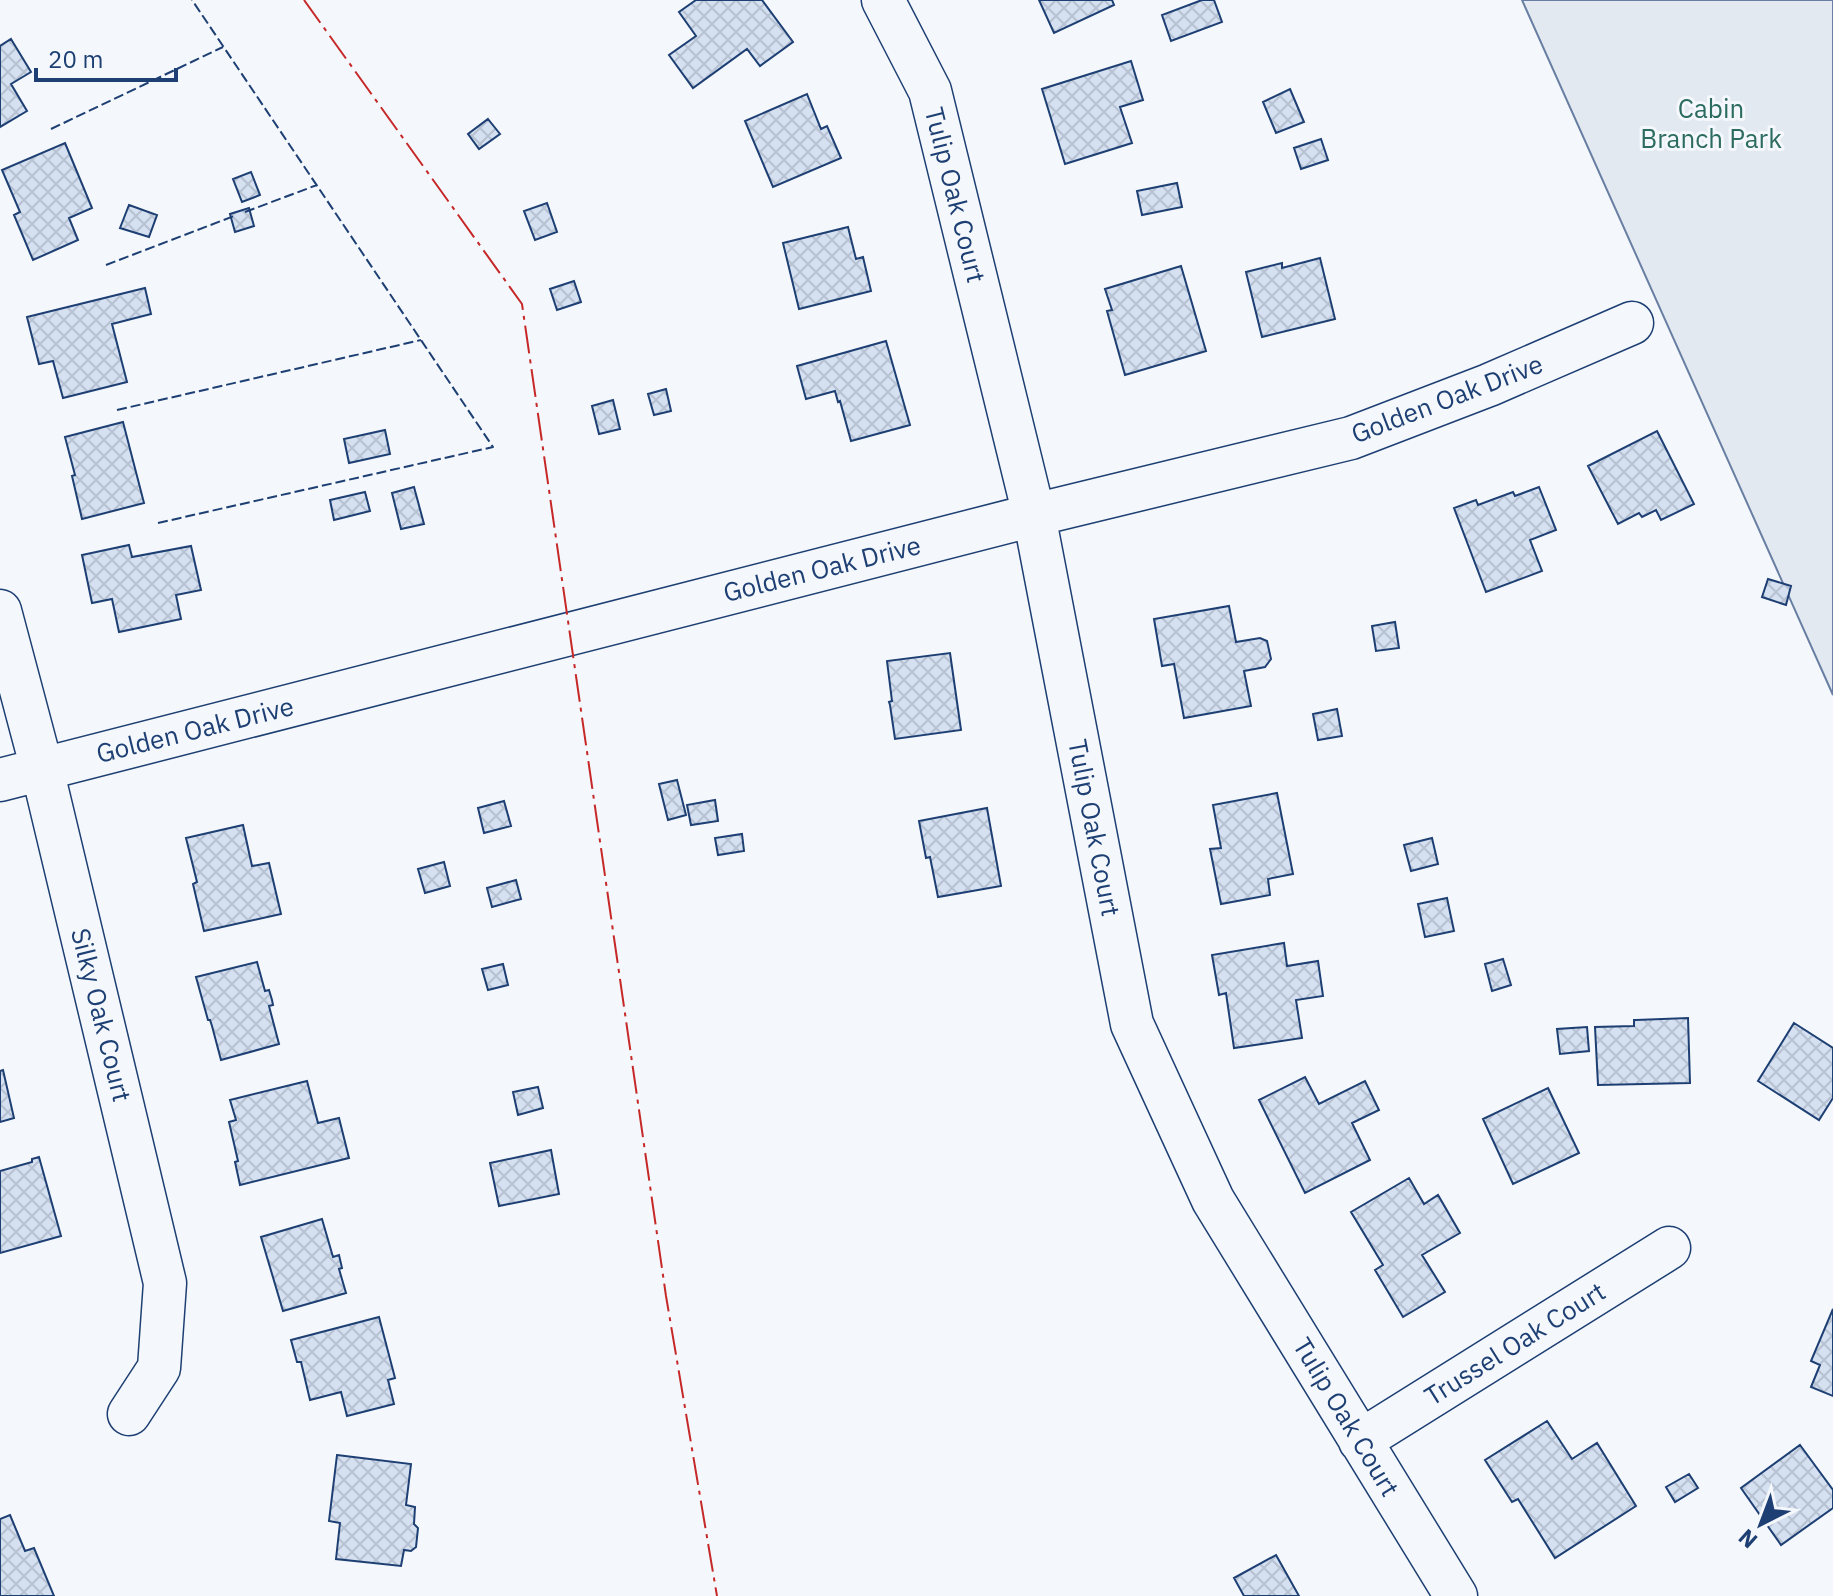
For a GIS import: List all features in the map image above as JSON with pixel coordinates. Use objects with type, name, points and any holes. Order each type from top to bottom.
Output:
[{"type":"street","name":"Tulip Oak Court","points":[[883,0],[930,91],[1034,515],[1132,1024],[1213,1200],[1456,1596]]},
{"type":"street","name":"Golden Oak Drive","points":[[0,780],[1034,515],[1351,438],[1489,385],[1632,323]]},
{"type":"street","name":"Silky Oak Court","points":[[0,611],[42,769],[165,1283],[159,1368],[129,1414]]},
{"type":"street","name":"Trussel Oak Court","points":[[1360,1441],[1669,1248]]},
{"type":"green space","name":"Cabin Branch Park","points":[[1522,0],[1833,0],[1833,695]]},
{"type":"building","points":[[696,0],[762,0],[793,42],[760,66],[747,49],[693,88],[669,55],[696,36],[679,12]]},
{"type":"building","points":[[1039,0],[1112,0],[1114,5],[1054,33]]},
{"type":"building","points":[[1202,0],[1214,0],[1222,22],[1171,41],[1162,15]]},
{"type":"building","points":[[11,39],[31,72],[11,84],[27,111],[0,127],[0,46]]},
{"type":"building","points":[[1131,61],[1143,100],[1120,107],[1132,143],[1065,164],[1042,89]]},
{"type":"building","points":[[1290,89],[1304,122],[1276,133],[1263,102]]},
{"type":"building","points":[[807,94],[821,129],[827,126],[841,158],[773,187],[745,121]]},
{"type":"building","points":[[488,119],[500,134],[479,149],[468,134]]},
{"type":"building","points":[[1321,139],[1328,160],[1301,169],[1294,148]]},
{"type":"building","points":[[65,143],[92,208],[69,218],[78,240],[33,260],[14,215],[20,212],[2,170]]},
{"type":"building","points":[[251,172],[260,195],[242,202],[233,179]]},
{"type":"building","points":[[1177,183],[1182,207],[1142,215],[1137,191]]},
{"type":"building","points":[[547,203],[557,232],[535,240],[524,211]]},
{"type":"building","points":[[129,205],[157,215],[149,237],[120,228]]},
{"type":"building","points":[[249,208],[254,226],[235,232],[230,214]]},
{"type":"building","points":[[848,227],[856,259],[863,257],[871,291],[799,309],[783,243]]},
{"type":"building","points":[[1320,258],[1335,319],[1262,337],[1246,272],[1282,263],[1282,268]]},
{"type":"building","points":[[1181,266],[1206,351],[1125,375],[1107,311],[1112,310],[1105,289]]},
{"type":"building","points":[[574,281],[581,302],[557,310],[550,289]]},
{"type":"building","points":[[145,288],[151,314],[112,324],[127,382],[63,398],[53,361],[39,364],[27,317]]},
{"type":"building","points":[[886,341],[910,425],[851,441],[835,391],[806,399],[797,366]]},
{"type":"building","points":[[666,389],[671,411],[654,415],[648,394]]},
{"type":"building","points":[[613,400],[620,429],[599,434],[592,406]]},
{"type":"building","points":[[123,422],[144,503],[82,519],[65,437]]},
{"type":"building","points":[[385,430],[390,454],[349,463],[344,439]]},
{"type":"building","points":[[1657,431],[1694,504],[1661,520],[1656,510],[1642,517],[1639,513],[1618,524],[1588,466]]},
{"type":"building","points":[[414,487],[424,524],[401,529],[392,493]]},
{"type":"building","points":[[1539,487],[1556,530],[1530,540],[1542,571],[1486,592],[1454,508],[1476,500],[1478,505],[1513,492],[1515,496]]},
{"type":"building","points":[[365,492],[370,511],[334,520],[330,500]]},
{"type":"building","points":[[129,545],[132,557],[191,546],[201,590],[176,595],[181,619],[119,632],[112,599],[92,603],[82,555]]},
{"type":"building","points":[[1768,579],[1791,586],[1786,605],[1762,597]]},
{"type":"building","points":[[1229,606],[1236,642],[1260,638],[1267,641],[1271,659],[1265,667],[1244,671],[1251,706],[1184,718],[1174,664],[1162,666],[1154,619]]},
{"type":"building","points":[[1395,622],[1399,648],[1376,651],[1372,626]]},
{"type":"building","points":[[950,653],[961,730],[895,739],[887,661]]},
{"type":"building","points":[[1337,709],[1342,736],[1318,740],[1313,714]]},
{"type":"building","points":[[677,780],[686,815],[668,820],[659,784]]},
{"type":"building","points":[[1277,793],[1293,874],[1268,879],[1270,895],[1221,904],[1210,849],[1221,848],[1213,805]]},
{"type":"building","points":[[715,800],[718,821],[691,825],[687,805]]},
{"type":"building","points":[[504,801],[511,826],[484,833],[478,808]]},
{"type":"building","points":[[987,808],[1001,886],[938,897],[919,821]]},
{"type":"building","points":[[243,825],[252,866],[269,863],[281,914],[204,931],[193,884],[197,882],[186,838]]},
{"type":"building","points":[[742,834],[744,851],[718,855],[715,838]]},
{"type":"building","points":[[1432,838],[1438,864],[1411,871],[1404,845]]},
{"type":"building","points":[[444,862],[450,886],[425,893],[418,869]]},
{"type":"building","points":[[516,880],[521,899],[492,907],[487,888]]},
{"type":"building","points":[[1447,898],[1454,931],[1425,937],[1418,904]]},
{"type":"building","points":[[1284,943],[1287,966],[1318,961],[1323,996],[1296,1000],[1302,1038],[1234,1048],[1226,993],[1219,995],[1212,955]]},
{"type":"building","points":[[1503,959],[1511,985],[1492,991],[1485,964]]},
{"type":"building","points":[[257,962],[265,991],[269,990],[272,1000],[273,1005],[269,1006],[279,1044],[221,1060],[196,977]]},
{"type":"building","points":[[503,964],[508,985],[488,990],[482,969]]},
{"type":"building","points":[[1688,1018],[1690,1083],[1598,1085],[1595,1027],[1634,1026],[1634,1020]]},
{"type":"building","points":[[1794,1023],[1833,1048],[1833,1098],[1819,1120],[1758,1081]]},
{"type":"building","points":[[1587,1027],[1589,1051],[1560,1054],[1557,1029]]},
{"type":"building","points":[[3,1070],[14,1118],[0,1122],[0,1071]]},
{"type":"building","points":[[1305,1077],[1319,1104],[1365,1081],[1379,1110],[1352,1123],[1370,1160],[1305,1193],[1259,1100]]},
{"type":"building","points":[[307,1081],[318,1123],[339,1118],[349,1158],[240,1185],[229,1122],[236,1120],[230,1100]]},
{"type":"building","points":[[538,1087],[543,1108],[518,1115],[513,1092]]},
{"type":"building","points":[[1548,1088],[1579,1153],[1513,1184],[1483,1119]]},
{"type":"building","points":[[551,1150],[559,1194],[499,1206],[490,1163]]},
{"type":"building","points":[[39,1157],[61,1236],[0,1253],[0,1171]]},
{"type":"building","points":[[1409,1178],[1424,1204],[1438,1195],[1460,1233],[1422,1255],[1445,1292],[1403,1317],[1375,1270],[1383,1265],[1351,1212]]},
{"type":"building","points":[[322,1219],[333,1257],[339,1255],[342,1268],[339,1269],[346,1293],[283,1311],[261,1237]]},
{"type":"building","points":[[1833,1309],[1833,1396],[1811,1387],[1820,1365],[1811,1361]]},
{"type":"building","points":[[379,1317],[395,1378],[388,1380],[394,1404],[347,1416],[341,1392],[310,1400],[301,1362],[297,1362],[291,1340]]},
{"type":"building","points":[[1547,1421],[1572,1459],[1597,1443],[1636,1506],[1555,1558],[1518,1499],[1512,1502],[1485,1460]]},
{"type":"building","points":[[1800,1445],[1833,1490],[1833,1508],[1781,1545],[1741,1488]]},
{"type":"building","points":[[337,1455],[411,1464],[406,1505],[415,1507],[414,1524],[418,1528],[416,1547],[411,1551],[404,1550],[401,1566],[336,1559],[340,1523],[329,1521]]},
{"type":"building","points":[[1689,1474],[1698,1488],[1675,1502],[1666,1487]]},
{"type":"building","points":[[10,1515],[25,1551],[34,1548],[54,1596],[0,1596],[0,1519]]},
{"type":"building","points":[[1276,1555],[1299,1596],[1244,1596],[1234,1578]]},
{"type":"fence","points":[[158,523],[493,447],[192,0]]},
{"type":"fence","points":[[51,129],[223,47]]},
{"type":"fence","points":[[245,212],[317,185]]},
{"type":"fence","points":[[106,265],[234,216]]},
{"type":"fence","points":[[117,410],[421,340]]},
{"type":"power","points":[[304,0],[522,304],[666,1296],[717,1596]]}]
